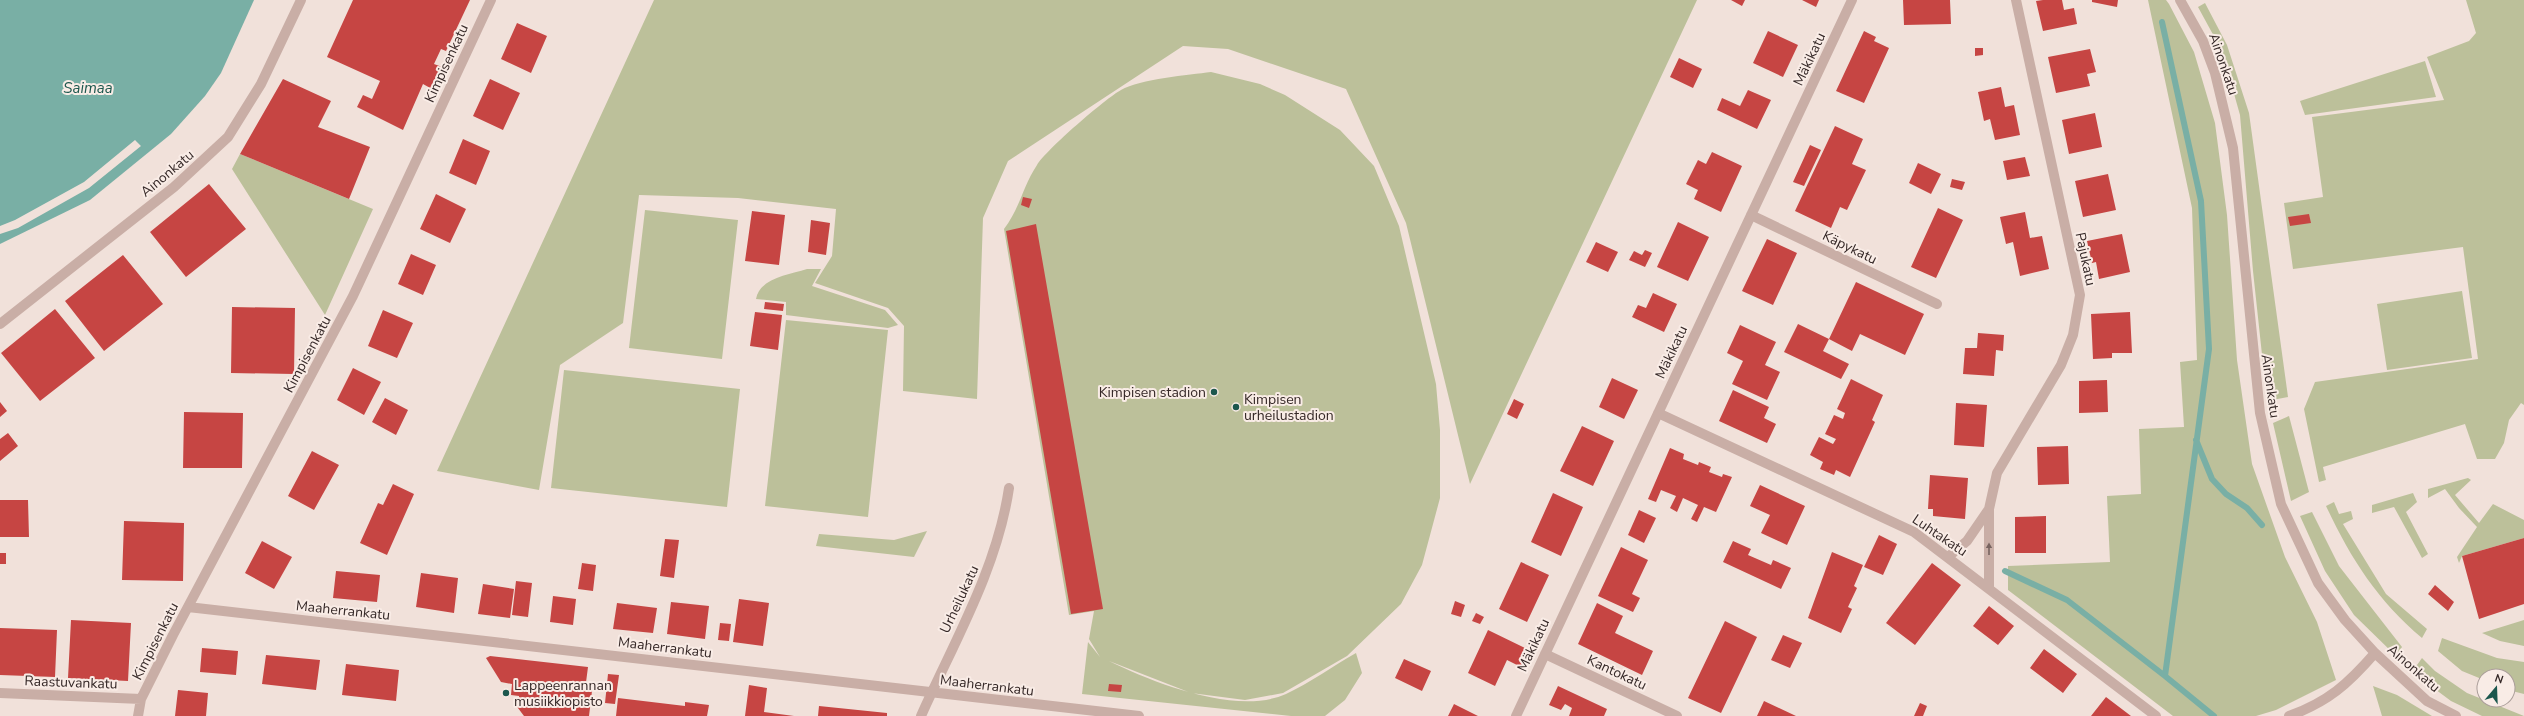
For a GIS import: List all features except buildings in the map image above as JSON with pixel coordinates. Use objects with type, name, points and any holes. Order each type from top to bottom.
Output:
[{"type":"street","name":"Ainonkatu","points":[[0,324],[174,187],[228,136],[261,84],[301,0]]},
{"type":"street","name":"Kimpisenkatu","points":[[138,716],[141,699],[188,607],[338,328],[491,0]]},
{"type":"street","name":"Mäkikatu","points":[[1516,716],[1852,0]]},
{"type":"street","name":"Pajukatu","points":[[1990,588],[1989,509],[1997,474],[2060,365],[2073,335],[2080,295],[2016,0]]},
{"type":"street","name":"Ainonkatu","points":[[2180,0],[2203,41],[2215,73],[2233,148],[2260,413],[2281,504],[2318,582],[2345,620],[2375,653],[2427,701],[2456,716]]},
{"type":"street","name":"Käpykatu","points":[[1751,215],[1937,304]]},
{"type":"street","name":"Luhtakatu","points":[[1658,413],[1914,532],[1990,588],[2156,716]]},
{"type":"street","name":"Urheilukatu","points":[[921,716],[990,564],[1005,518],[1009,488]]},
{"type":"street","name":"Pajukatu","points":[[1948,557],[1967,541],[1989,509]]},
{"type":"street","name":"Maaherrankatu","points":[[188,607],[1139,716]]},
{"type":"street","points":[[2289,716],[2332,696],[2351,681],[2375,653]]},
{"type":"street","name":"Kantokatu","points":[[1545,654],[1677,716]]},
{"type":"street","name":"Raastuvankatu","points":[[0,693],[141,699]]},
{"type":"green space","points":[[654,0],[1697,0],[1470,484],[1406,223],[1346,89],[1228,49],[1183,46],[1008,161],[983,218],[977,399],[903,391],[904,326],[888,308],[815,283],[832,256],[836,209],[738,198],[639,195],[623,323],[560,365],[539,490],[437,471]]},
{"type":"green space","points":[[2148,0],[2166,0],[2169,4],[2194,52],[2215,123],[2227,215],[2237,360],[2252,464],[2285,557],[2317,622],[2336,680],[2276,710],[2256,716],[2173,716],[2008,590],[2008,566],[2110,562],[2107,496],[2141,494],[2139,429],[2184,427],[2180,362],[2197,360],[2192,208]]},
{"type":"green space","points":[[2466,0],[2524,0],[2524,405],[2521,403],[2509,420],[2504,443],[2495,459],[2477,459],[2465,424],[2323,467],[2326,480],[2319,482],[2304,409],[2315,382],[2478,359],[2463,247],[2293,269],[2284,203],[2323,197],[2312,117],[2444,100],[2427,57],[2469,41],[2476,33]]},
{"type":"green space","points":[[2205,3],[2227,45],[2249,113],[2288,397],[2267,401],[2253,271],[2240,115],[2222,51],[2198,7]]},
{"type":"green space","points":[[2425,61],[2436,97],[2305,115],[2300,101]]},
{"type":"green space","name":"Kimpisen urheilustadion","points":[[1211,72],[1260,84],[1285,95],[1340,130],[1374,166],[1399,226],[1436,384],[1440,430],[1440,498],[1422,565],[1401,604],[1347,656],[1283,693],[1245,700],[1194,693],[1220,699],[1244,701],[1266,700],[1295,690],[1356,653],[1362,673],[1345,700],[1325,716],[1291,716],[1082,694],[1088,642],[1100,657],[1089,639],[1094,611],[1069,615],[1004,229],[1014,213],[1028,181],[1037,165],[1052,148],[1113,95],[1129,86],[1140,83]],"holes":[[[1109,661],[1186,691],[1149,679]]]},
{"type":"green space","points":[[240,154],[373,209],[325,315],[232,169]]},
{"type":"green space","points":[[645,210],[738,220],[722,359],[629,348]]},
{"type":"green space","points":[[807,269],[821,269],[812,286],[885,310],[898,325],[888,328],[786,315],[786,302],[756,299],[763,286],[769,282],[776,278]]},
{"type":"green space","points":[[2462,291],[2472,358],[2387,370],[2377,304]]},
{"type":"green space","points":[[786,320],[888,330],[868,517],[765,506]]},
{"type":"green space","points":[[564,370],[740,389],[727,507],[551,488]]},
{"type":"green space","points":[[2289,416],[2309,492],[2291,501],[2273,423]]},
{"type":"green space","points":[[2468,478],[2471,480],[2455,495],[2479,523],[2493,504],[2524,520],[2524,538],[2462,556],[2459,563],[2457,557],[2477,527],[2459,508],[2445,489],[2428,498],[2428,489]]},
{"type":"green space","points":[[2413,493],[2417,502],[2406,512],[2428,554],[2422,558],[2394,507],[2372,513],[2372,505]]},
{"type":"green space","points":[[2334,502],[2339,514],[2351,511],[2353,519],[2343,524],[2386,594],[2427,629],[2422,638],[2406,624],[2378,594],[2355,561],[2326,506]]},
{"type":"green space","points":[[2312,512],[2339,566],[2402,647],[2396,656],[2354,615],[2325,571],[2300,516]]},
{"type":"green space","points":[[927,531],[914,557],[816,546],[819,534],[894,540]]},
{"type":"green space","points":[[2524,620],[2524,646],[2500,641],[2482,633]]},
{"type":"green space","points":[[2442,638],[2497,658],[2524,662],[2524,694],[2516,692],[2516,668],[2476,668],[2476,677],[2462,671],[2438,651]]},
{"type":"green space","points":[[2422,658],[2435,671],[2467,693],[2476,697],[2476,708],[2504,708],[2524,716],[2482,716],[2451,701],[2412,672]]},
{"type":"green space","points":[[2373,686],[2397,695],[2432,716],[2382,716]]},
{"type":"water","name":"Saimaa","points":[[0,0],[254,0],[221,73],[205,96],[171,134],[90,200],[0,244]]},
{"type":"pier","points":[[135,140],[141,146],[89,188],[18,228],[0,234],[0,226],[15,220],[84,182]]},
{"type":"waterway","points":[[2005,571],[2067,600],[2165,676],[2209,349],[2201,201],[2162,22]]},
{"type":"waterway","points":[[2196,440],[2212,479],[2226,494],[2247,508],[2262,525]]},
{"type":"waterway","points":[[2165,676],[2214,716]]},
{"type":"place","name":"Kimpisen stadion","points":[[1214,392]]},
{"type":"place","name":"Kimpisen urheilustadion","points":[[1236,407]]},
{"type":"place","name":"Lappeenrannan musiikkiopisto","points":[[506,693]]}]
